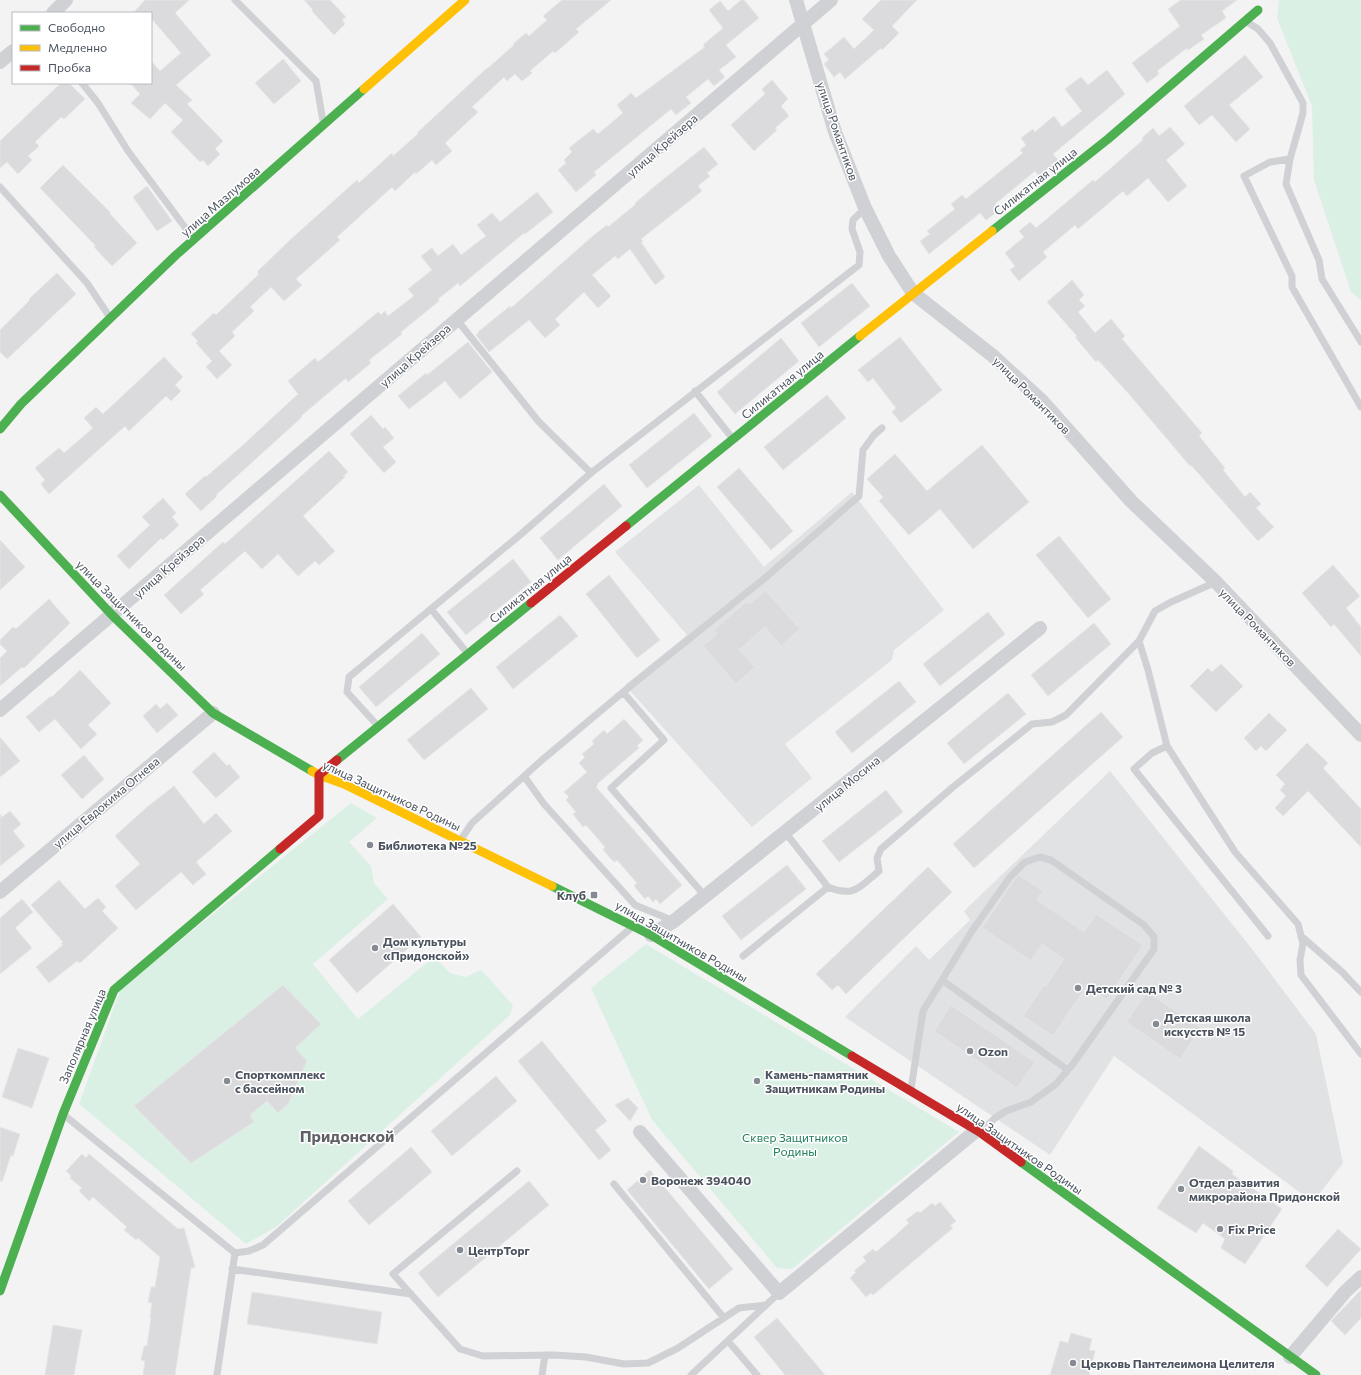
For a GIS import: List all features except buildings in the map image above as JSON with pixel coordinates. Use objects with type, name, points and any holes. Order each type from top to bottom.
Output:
[{"type":"street","points":[[54,12],[66,0]]},
{"type":"street","name":"улица Мазлумова","points":[[0,429],[21,404],[194,240],[465,0]]},
{"type":"street","name":"улица Романтиков","points":[[796,0],[835,132],[865,208],[889,256],[913,293],[993,356],[1042,401],[1131,501],[1216,582],[1361,735]]},
{"type":"street","name":"улица Крейзера","points":[[0,710],[830,0]]},
{"type":"street","name":"Силикатная улица","points":[[319,775],[913,293],[1108,139],[1245,21],[1259,7]]},
{"type":"street","points":[[0,62],[12,52]]},
{"type":"street","name":"улица Защитников Родины","points":[[0,495],[112,615],[213,713],[319,775],[344,784],[634,925],[911,1090],[979,1131],[1290,1357],[1302,1369],[1316,1375]]},
{"type":"street","name":"улица Мосина","points":[[651,935],[674,921],[1040,628]]},
{"type":"street","name":"улица Евдокима Огнева","points":[[0,892],[213,713]]},
{"type":"street","name":"Заполярная улица","points":[[0,1291],[62,1114],[114,990],[319,816],[319,775]]},
{"type":"street","points":[[640,1132],[779,1293],[979,1131]]},
{"type":"street","points":[[1290,1357],[1345,1292],[1361,1277]]},
{"type":"lane","points":[[235,0],[316,81],[324,125]]},
{"type":"lane","points":[[1245,21],[1258,29],[1270,43],[1303,103],[1303,113],[1290,159],[1286,184],[1319,260],[1322,279],[1361,342]]},
{"type":"lane","points":[[83,84],[98,103],[128,151],[194,240]]},
{"type":"lane","points":[[1290,159],[1270,162],[1244,176],[1292,276],[1292,287],[1361,407]]},
{"type":"lane","points":[[0,187],[87,283],[111,318]]},
{"type":"lane","points":[[378,726],[347,692],[349,677],[520,535],[591,473],[859,265],[860,252],[852,228],[852,220],[865,208]]},
{"type":"lane","points":[[457,320],[539,422],[591,473]]},
{"type":"lane","points":[[695,391],[733,439]]},
{"type":"lane","points":[[460,841],[472,823],[524,776],[623,692],[765,578],[859,496],[863,450],[874,435],[882,428]]},
{"type":"lane","points":[[785,832],[828,887],[839,892],[857,890],[879,871],[877,858],[881,849],[953,787],[1032,724],[1052,722],[1066,715],[1139,641],[1156,611],[1171,602],[1216,582]]},
{"type":"lane","points":[[431,609],[468,654]]},
{"type":"lane","points":[[1139,641],[1148,670],[1167,746],[1235,852],[1298,924],[1303,943],[1300,960],[1301,975],[1361,1054]]},
{"type":"lane","points":[[623,692],[664,740],[611,788],[705,896]]},
{"type":"lane","points":[[1167,746],[1152,753],[1134,769],[1268,936]]},
{"type":"lane","points":[[524,776],[544,804],[635,905],[674,921]]},
{"type":"lane","points":[[911,1090],[923,1011],[972,931],[1010,877],[1025,862],[1040,857],[1051,860],[1144,925],[1154,937],[1154,949],[1068,1070],[1056,1084],[1031,1102],[1006,1111],[979,1131]]},
{"type":"lane","points":[[743,956],[828,887]]},
{"type":"lane","points":[[62,1114],[235,1253],[249,1251],[264,1245],[634,925]]},
{"type":"lane","points":[[1301,936],[1342,972],[1361,992]]},
{"type":"lane","points":[[942,980],[1068,1070]]},
{"type":"lane","points":[[517,1171],[394,1274],[460,1349],[483,1356],[546,1355],[586,1357],[624,1364],[648,1363],[678,1348],[739,1308],[766,1304]]},
{"type":"lane","points":[[614,1184],[724,1318]]},
{"type":"lane","points":[[217,1375],[235,1253]]},
{"type":"lane","points":[[232,1269],[411,1294]]},
{"type":"lane","points":[[691,1375],[779,1293]]},
{"type":"lane","points":[[728,1341],[757,1375]]},
{"type":"lane","points":[[542,1375],[546,1355]]},
{"type":"shaded area","points":[[699,485],[764,567],[852,492],[944,610],[894,650],[892,660],[785,744],[812,778],[752,827],[625,685],[687,635],[615,552]]},
{"type":"shaded area","name":"Детский сад № 3","points":[[1110,771],[1252,949],[1316,1034],[1343,1163],[1313,1202],[1114,1056],[1050,1155],[845,1017],[916,946],[929,960],[970,920],[964,911]]},
{"type":"green space","points":[[1279,0],[1361,0],[1361,300],[1351,292],[1314,180],[1312,106],[1277,18]]},
{"type":"green space","points":[[351,803],[377,818],[349,842],[371,866],[374,883],[388,899],[313,964],[358,1019],[434,957],[450,973],[466,977],[481,970],[513,1005],[510,1015],[276,1227],[246,1244],[79,1104],[121,988]]},
{"type":"green space","name":"Сквер Защитников Родины","points":[[646,944],[959,1132],[792,1269],[777,1268],[652,1120],[591,988]]},
{"type":"traffic: fast","points":[[992,231],[1108,139],[1258,10]]},
{"type":"traffic: fast","points":[[0,429],[21,404],[176,255],[364,89]]},
{"type":"traffic: fast","points":[[626,526],[860,336]]},
{"type":"traffic: fast","points":[[0,495],[112,615],[213,713],[312,771]]},
{"type":"traffic: fast","points":[[337,760],[531,603]]},
{"type":"traffic: fast","points":[[0,1291],[63,1114],[114,990],[280,849]]},
{"type":"traffic: fast","points":[[552,886],[651,935],[852,1056]]},
{"type":"traffic: fast","points":[[1021,1162],[1316,1375]]},
{"type":"traffic: slow","points":[[364,89],[465,0]]},
{"type":"traffic: slow","points":[[860,336],[992,231]]},
{"type":"traffic: slow","points":[[312,771],[344,784],[552,886]]},
{"type":"traffic: jam","points":[[531,603],[626,526]]},
{"type":"traffic: jam","points":[[280,849],[319,816],[319,775],[337,760]]},
{"type":"traffic: jam","points":[[852,1056],[981,1133],[1021,1162]]},
{"type":"place","name":"Библиотека №25","points":[[370,845]]},
{"type":"place","name":"Клуб","points":[[594,895]]},
{"type":"place","name":"Дом культуры «Придонской»","points":[[375,948]]},
{"type":"place","name":"Детский сад № 3","points":[[1078,988]]},
{"type":"place","name":"Детская школа искусств № 15","points":[[1156,1024]]},
{"type":"place","name":"Ozon","points":[[970,1051]]},
{"type":"place","name":"Спорткомплекс с бассейном","points":[[227,1081]]},
{"type":"place","name":"Камень-памятник Защитникам Родины","points":[[757,1081]]},
{"type":"place","name":"Воронеж 394040","points":[[643,1180]]},
{"type":"place","name":"Отдел развития микрорайона Придонской","points":[[1181,1189]]},
{"type":"place","name":"Fix Price","points":[[1220,1229]]},
{"type":"place","name":"ЦентрТорг","points":[[460,1250]]},
{"type":"place","name":"Церковь Пантелеимона Целителя","points":[[1073,1363]]},
{"type":"district","name":"Придонской","points":[[347,1135]]}]
